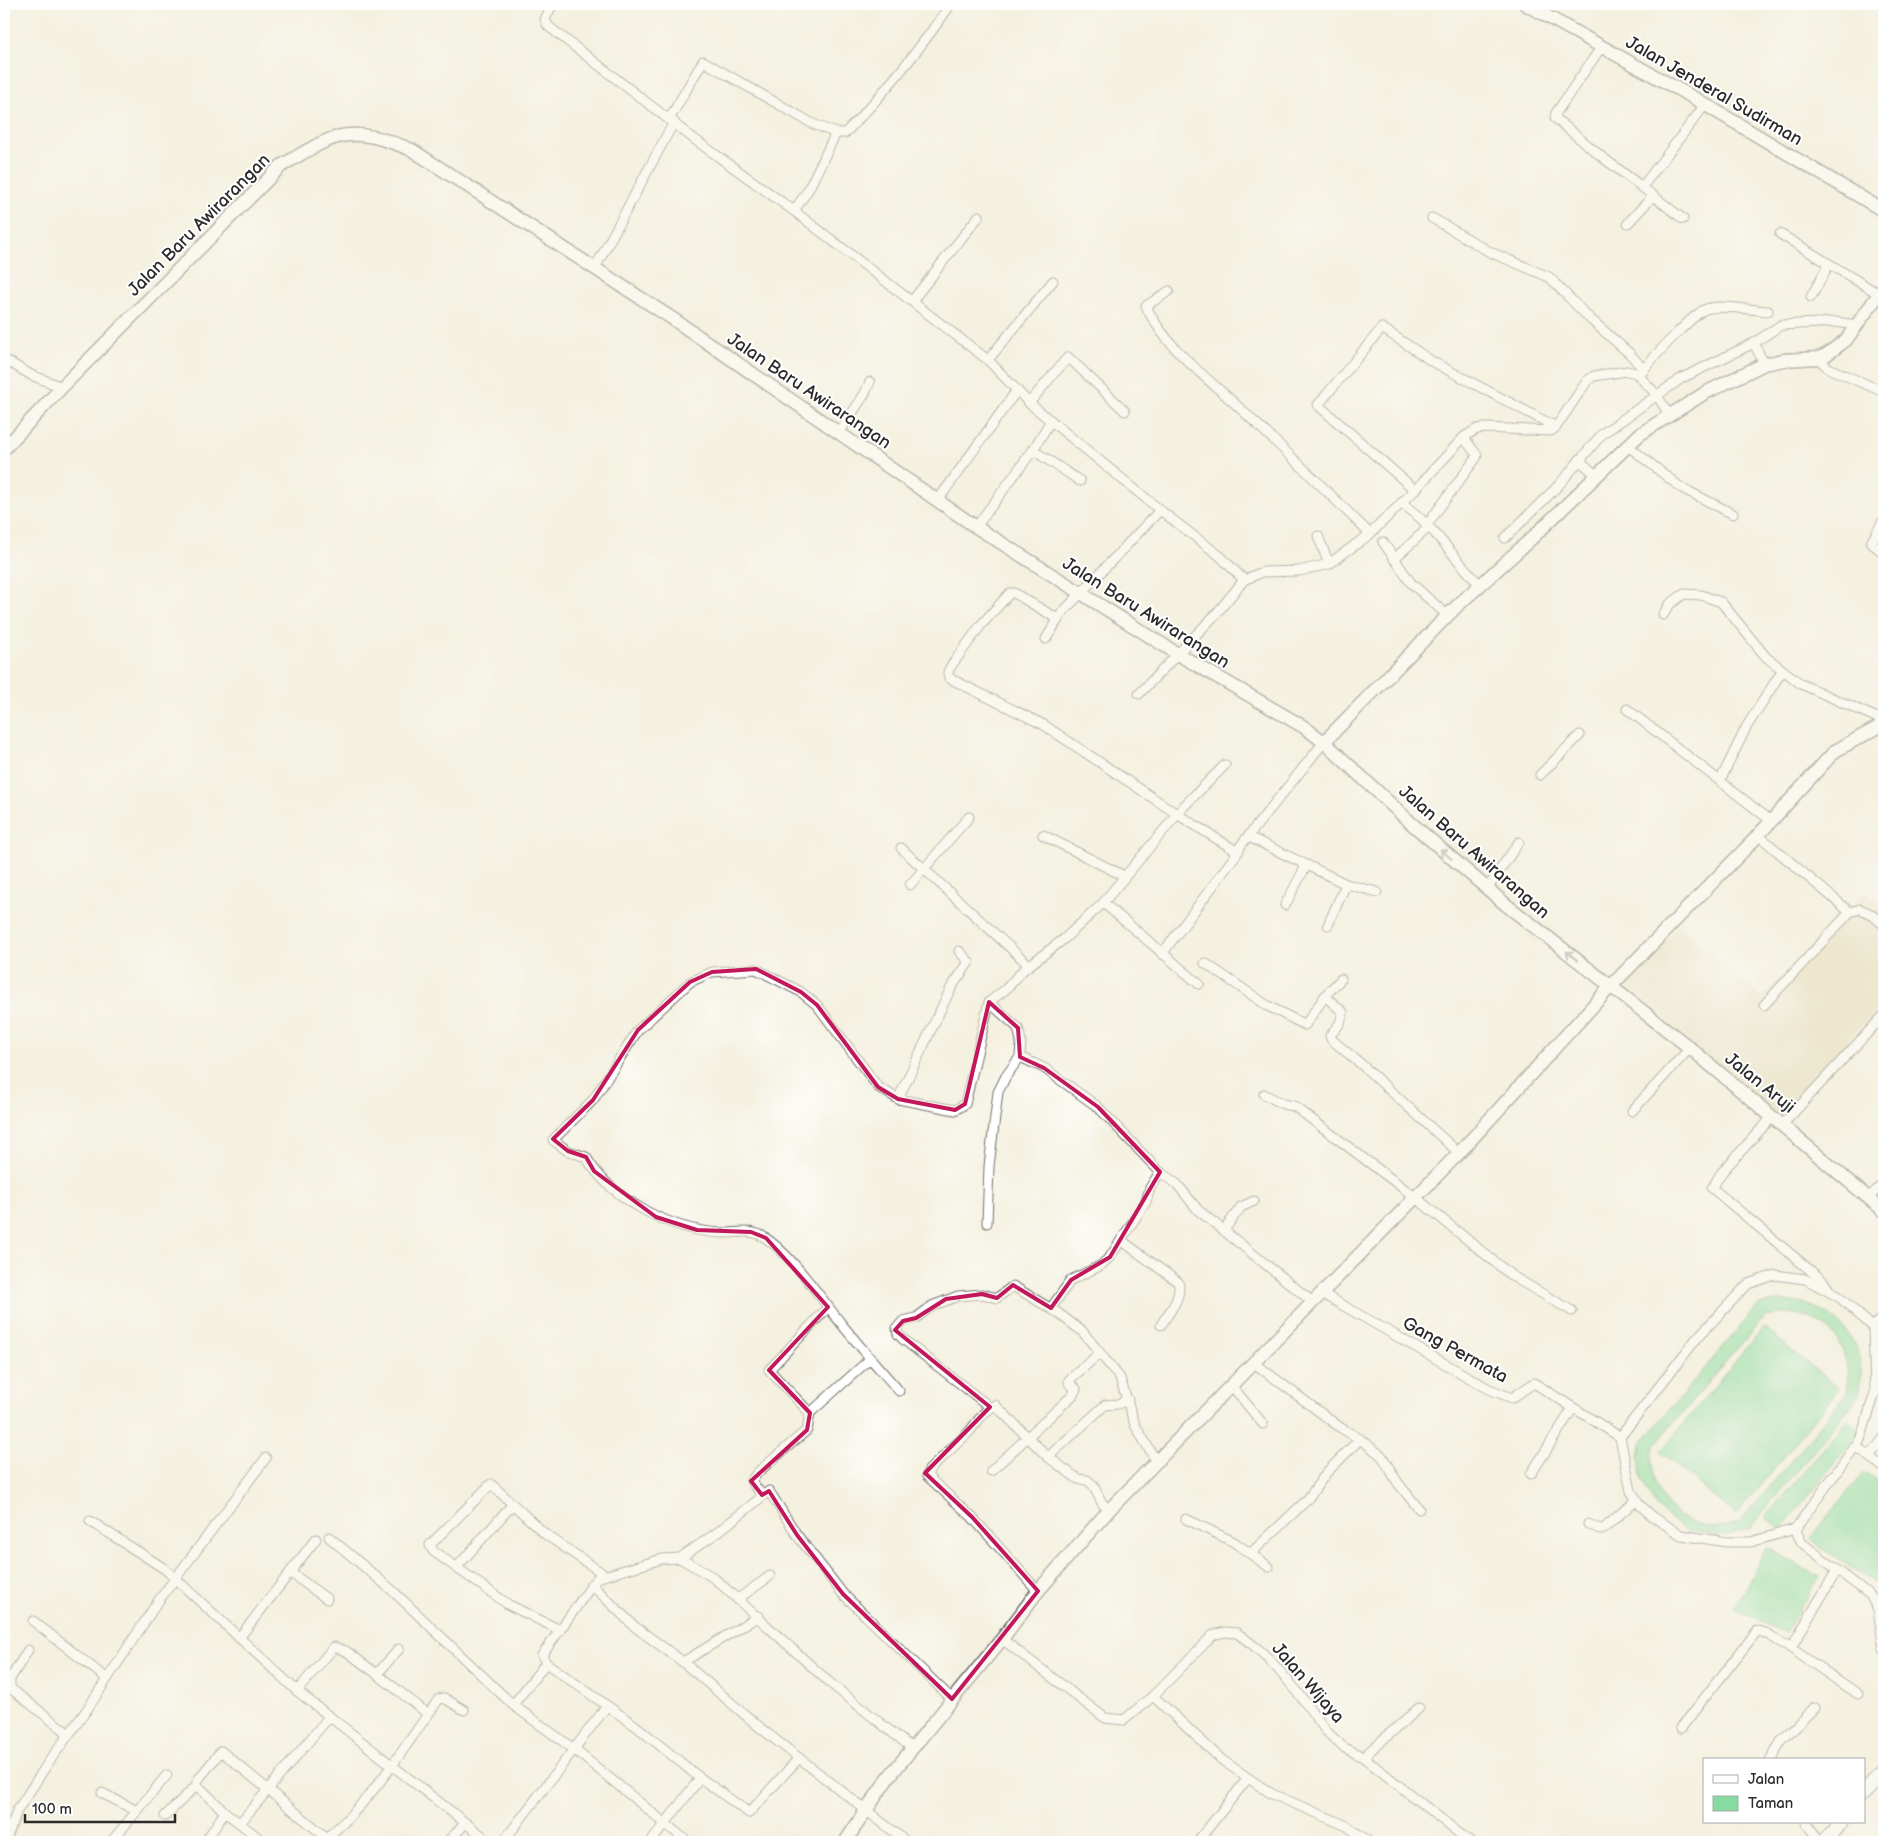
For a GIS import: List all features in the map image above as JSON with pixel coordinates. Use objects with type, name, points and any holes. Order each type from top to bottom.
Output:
[{"type":"main road","points":[[1866,1791],[1884,1769]]},
{"type":"main road","points":[[1824,1842],[1839,1824]]},
{"type":"street","points":[[553,4],[545,19],[548,26],[988,360],[1029,403],[1160,510],[1220,556],[1244,580]]},
{"type":"street","points":[[595,268],[703,61],[813,124],[836,133],[845,133],[875,103],[916,54],[951,4]]},
{"type":"street","name":"Jalan Jenderal Sudirman","points":[[1525,4],[1705,105],[1884,211]]},
{"type":"street","points":[[1602,46],[1556,113],[1555,118],[1602,157],[1683,219]]},
{"type":"street","points":[[1642,187],[1705,105]]},
{"type":"street","name":"Jalan Baru Awirarangan","points":[[4,449],[62,387],[281,166],[325,140],[356,133],[380,137],[412,150],[673,319],[976,527],[1176,654],[1304,727],[1324,742],[1411,823],[1487,889],[1611,986]]},
{"type":"street","points":[[794,211],[808,190],[836,133]]},
{"type":"street","points":[[1628,224],[1653,196]]},
{"type":"street","points":[[912,301],[979,216]]},
{"type":"street","points":[[1432,218],[1490,252],[1549,277],[1641,373],[1659,397],[1668,414]]},
{"type":"street","points":[[1506,538],[1527,530],[1541,515],[1668,414],[1762,361],[1818,358],[1846,340],[1882,291],[1828,264],[1780,234]]},
{"type":"street","points":[[1811,297],[1828,264]]},
{"type":"street","points":[[988,360],[1053,281]]},
{"type":"street","points":[[1169,291],[1146,306],[1168,339],[1370,534]]},
{"type":"street","points":[[1139,694],[1217,613],[1244,580],[1262,572],[1298,571],[1329,564],[1370,534],[1464,438],[1478,429],[1551,431],[1556,427],[1581,388],[1594,376],[1627,371],[1641,373],[1702,311],[1713,308],[1768,311]]},
{"type":"street","points":[[1162,954],[1238,852],[1241,845],[1324,742],[1444,612],[1479,584],[1541,515],[1602,434],[1659,397],[1682,378],[1755,345],[1781,325],[1836,322],[1855,327]]},
{"type":"street","points":[[1415,490],[1318,405],[1382,328],[1433,362],[1556,427]]},
{"type":"street","points":[[1755,345],[1762,361]]},
{"type":"street","points":[[1029,403],[1068,357],[1125,411]]},
{"type":"street","points":[[1818,358],[1828,368],[1884,392]]},
{"type":"street","points":[[4,359],[30,376],[62,387]]},
{"type":"street","points":[[839,433],[864,395],[870,382]]},
{"type":"street","points":[[938,500],[1017,390]]},
{"type":"street","points":[[976,527],[1033,450],[1051,420]]},
{"type":"street","points":[[1394,559],[1427,527],[1476,458],[1477,455],[1464,438]]},
{"type":"street","points":[[1627,445],[1680,487],[1733,514]]},
{"type":"street","points":[[1033,450],[1080,482]]},
{"type":"street","points":[[1582,462],[1594,474]]},
{"type":"street","points":[[1401,503],[1452,552],[1479,584]]},
{"type":"street","points":[[1046,639],[1058,619],[1160,510]]},
{"type":"street","points":[[1884,519],[1872,543],[1884,553]]},
{"type":"street","points":[[1318,536],[1329,564]]},
{"type":"street","points":[[1383,542],[1411,583],[1444,612]]},
{"type":"street","points":[[1058,619],[1014,593],[1010,593],[971,638],[948,672],[949,678],[1044,725],[1177,814],[1238,852]]},
{"type":"street","points":[[1663,615],[1670,604],[1684,594],[1701,595],[1721,602],[1766,657],[1782,671],[1801,684],[1884,721]]},
{"type":"street","points":[[1720,782],[1747,726],[1782,671]]},
{"type":"street","points":[[1627,709],[1770,820]]},
{"type":"street","points":[[845,1842],[888,1778],[1002,1639],[1038,1591],[1109,1510],[1459,1154],[1611,986],[1758,835],[1835,751],[1884,724]]},
{"type":"street","points":[[1540,775],[1580,735]]},
{"type":"street","points":[[899,1391],[799,1270],[766,1238],[750,1232],[719,1233],[670,1224],[639,1208],[594,1171],[586,1157],[557,1145],[553,1139],[593,1100],[638,1030],[690,982],[712,972],[756,969],[801,992],[817,1005],[878,1087],[898,1099],[955,1110],[961,1108],[965,1104],[991,1005],[1029,965],[1064,939],[1102,904],[1177,814],[1225,765]]},
{"type":"street","points":[[910,886],[969,817]]},
{"type":"street","points":[[1043,835],[1124,876]]},
{"type":"street","points":[[1758,835],[1850,912]]},
{"type":"street","points":[[1249,837],[1346,884],[1377,892]]},
{"type":"street","points":[[1487,889],[1519,842]]},
{"type":"street","points":[[901,848],[1029,965]]},
{"type":"street","points":[[1285,905],[1306,866]]},
{"type":"street","points":[[1328,924],[1346,884]]},
{"type":"street","points":[[1107,906],[1199,984]]},
{"type":"street","points":[[1764,1005],[1850,912],[1860,909],[1871,914],[1884,925]]},
{"type":"street","points":[[898,1099],[951,988],[968,966],[968,959],[958,951]]},
{"type":"street","points":[[1205,963],[1268,1006],[1305,1026],[1325,996],[1341,979]]},
{"type":"street","name":"Jalan Aruji","points":[[1611,986],[1783,1124],[1884,1211]]},
{"type":"street","points":[[1325,996],[1343,1012],[1340,1023],[1330,1036],[1331,1039],[1459,1154]]},
{"type":"street","points":[[988,1223],[989,1166],[998,1092],[1006,1076],[1020,1058],[1021,1041],[1018,1028],[991,1005]]},
{"type":"street","points":[[1783,1124],[1884,1015]]},
{"type":"street","points":[[1632,1111],[1690,1048]]},
{"type":"street","points":[[1020,1058],[1044,1068],[1098,1107],[1160,1172],[1177,1184],[1198,1210],[1318,1298]]},
{"type":"street","points":[[1264,1094],[1283,1104],[1294,1106],[1415,1198],[1512,1276],[1572,1311]]},
{"type":"street","points":[[1773,1116],[1722,1172],[1712,1188],[1823,1281],[1831,1292]]},
{"type":"street","points":[[1051,1308],[1071,1280],[1100,1266],[1110,1257],[1146,1202],[1150,1188],[1160,1172]]},
{"type":"street","points":[[1868,1198],[1884,1183]]},
{"type":"street","points":[[1224,1230],[1242,1207],[1254,1201]]},
{"type":"street","points":[[1121,1240],[1178,1282],[1180,1290],[1178,1297],[1162,1324]]},
{"type":"street","points":[[1873,1327],[1839,1297],[1805,1279],[1775,1276],[1748,1284],[1701,1333],[1620,1437],[1631,1491],[1636,1500],[1652,1516],[1681,1535],[1727,1542],[1751,1542],[1795,1529],[1856,1446],[1875,1393],[1873,1327],[1884,1314]]},
{"type":"street","points":[[990,1407],[904,1340],[898,1334],[898,1328],[903,1321],[916,1318],[932,1306],[946,1299],[982,1294],[997,1298],[1013,1286],[1051,1308],[1083,1332],[1120,1378],[1134,1425],[1156,1461]]},
{"type":"street","name":"Gang Permata","points":[[1318,1298],[1489,1390],[1512,1398],[1534,1383],[1620,1437]]},
{"type":"street","points":[[810,1413],[769,1370],[828,1307]]},
{"type":"street","points":[[991,1471],[1072,1396],[1076,1389],[1069,1383],[1069,1380],[1100,1353]]},
{"type":"street","points":[[762,1495],[751,1481],[758,1472],[807,1430],[810,1413],[871,1358]]},
{"type":"street","points":[[1254,1363],[1382,1456],[1398,1483],[1419,1509]]},
{"type":"street","points":[[1231,1385],[1264,1424]]},
{"type":"street","points":[[1048,1457],[1105,1405],[1118,1404],[1128,1400]]},
{"type":"street","points":[[1038,1591],[972,1517],[927,1476],[929,1470],[969,1432],[990,1407],[996,1405],[1048,1457],[1078,1479],[1087,1480],[1093,1485],[1102,1503],[1109,1510]]},
{"type":"street","points":[[1531,1474],[1573,1408]]},
{"type":"street","points":[[1869,1456],[1884,1438]]},
{"type":"street","points":[[1251,1553],[1308,1500],[1327,1472],[1360,1439]]},
{"type":"street","points":[[1856,1446],[1884,1468]]},
{"type":"street","points":[[5,1842],[17,1811],[106,1678],[176,1578],[266,1458]]},
{"type":"street","points":[[560,1630],[509,1605],[432,1551],[430,1545],[464,1513],[490,1484],[546,1534],[605,1575]]},
{"type":"street","points":[[799,1758],[749,1813],[700,1778],[636,1726],[546,1663],[542,1655],[591,1584],[605,1575],[662,1559],[680,1558],[718,1532],[769,1491],[797,1535],[843,1594],[952,1699]]},
{"type":"street","points":[[1588,1524],[1602,1530],[1636,1500]]},
{"type":"street","points":[[456,1568],[513,1504]]},
{"type":"street","points":[[1186,1519],[1251,1553],[1269,1567]]},
{"type":"street","points":[[90,1521],[176,1578],[297,1691],[490,1842]]},
{"type":"street","points":[[1795,1529],[1802,1543],[1870,1596],[1878,1610],[1884,1650]]},
{"type":"street","points":[[329,1537],[393,1591],[513,1705],[576,1750],[688,1842]]},
{"type":"street","points":[[239,1638],[316,1539]]},
{"type":"street","points":[[680,1558],[714,1578],[759,1616],[830,1683],[913,1749]]},
{"type":"street","points":[[1790,1647],[1836,1570]]},
{"type":"street","points":[[291,1573],[327,1599]]},
{"type":"street","points":[[738,1599],[770,1576]]},
{"type":"street","points":[[591,1584],[634,1626],[683,1662],[799,1758],[907,1842]]},
{"type":"street","points":[[683,1662],[759,1616]]},
{"type":"street","points":[[33,1621],[106,1678]]},
{"type":"street","points":[[1681,1728],[1757,1630],[1790,1647],[1858,1694]]},
{"type":"street","name":"Jalan Wijaya","points":[[1002,1639],[1105,1718],[1124,1720],[1153,1696],[1213,1635],[1224,1632],[1236,1633],[1268,1658],[1326,1730],[1343,1747],[1363,1757],[1470,1842]]},
{"type":"street","points":[[297,1691],[334,1647],[346,1650],[428,1714]]},
{"type":"street","points":[[377,1674],[399,1649]]},
{"type":"street","points":[[28,1650],[6,1687],[10,1688],[69,1734]]},
{"type":"street","points":[[513,1705],[546,1663]]},
{"type":"street","points":[[1153,1696],[1222,1760],[1248,1778],[1272,1794],[1347,1826],[1369,1842]]},
{"type":"street","points":[[165,1816],[196,1785],[197,1781],[221,1752],[324,1840],[369,1796],[428,1714],[442,1698],[464,1710]]},
{"type":"street","points":[[503,1842],[576,1750],[608,1706]]},
{"type":"street","points":[[1771,1758],[1782,1740],[1815,1707]]},
{"type":"street","points":[[1363,1757],[1419,1708]]},
{"type":"street","points":[[240,1823],[329,1717]]},
{"type":"street","points":[[112,1842],[167,1776]]},
{"type":"street","points":[[651,1842],[700,1778]]},
{"type":"street","points":[[1197,1842],[1248,1778]]},
{"type":"street","points":[[196,1785],[224,1812],[264,1842]]},
{"type":"street","points":[[102,1793],[137,1811]]},
{"type":"street","points":[[205,1842],[224,1812]]},
{"type":"street","points":[[447,1842],[466,1823]]},
{"type":"street","points":[[1808,1824],[1824,1842]]},
{"type":"highlighted area","points":[[756,969],[801,992],[817,1005],[878,1087],[898,1099],[955,1110],[965,1104],[989,1002],[1018,1028],[1020,1057],[1044,1068],[1098,1107],[1160,1172],[1110,1257],[1071,1280],[1051,1308],[1013,1285],[997,1298],[982,1294],[946,1299],[916,1318],[903,1321],[895,1330],[990,1407],[925,1473],[972,1517],[1038,1591],[952,1699],[843,1594],[797,1535],[769,1491],[762,1495],[751,1481],[807,1430],[810,1413],[769,1370],[828,1307],[766,1238],[751,1232],[697,1230],[656,1217],[594,1171],[586,1157],[568,1151],[553,1139],[593,1100],[638,1030],[690,982],[712,972]]},
{"type":"shaded area","points":[[1866,891],[1884,908],[1884,1003],[1776,1117],[1625,986],[1679,925],[1761,997]]},
{"type":"green space","points":[[1777,1301],[1797,1303],[1815,1308],[1830,1316],[1843,1328],[1853,1342],[1859,1358],[1861,1376],[1859,1396],[1750,1528],[1728,1535],[1717,1536],[1684,1529],[1657,1508],[1641,1478],[1639,1456],[1641,1443],[1758,1306]],"holes":[[[1785,1313],[1801,1315],[1827,1328],[1842,1349],[1848,1377],[1847,1393],[1740,1522],[1721,1526],[1703,1526],[1687,1521],[1673,1511],[1663,1499],[1655,1483],[1652,1466],[1654,1446],[1765,1316]]]},
{"type":"green space","points":[[1764,1327],[1839,1389],[1736,1515],[1660,1452]]},
{"type":"green space","points":[[1847,1420],[1862,1432],[1781,1529],[1766,1517]]},
{"type":"green space","points":[[1864,1472],[1884,1487],[1884,1589],[1809,1540]]},
{"type":"green space","points":[[1767,1547],[1819,1577],[1785,1633],[1734,1609]]}]
